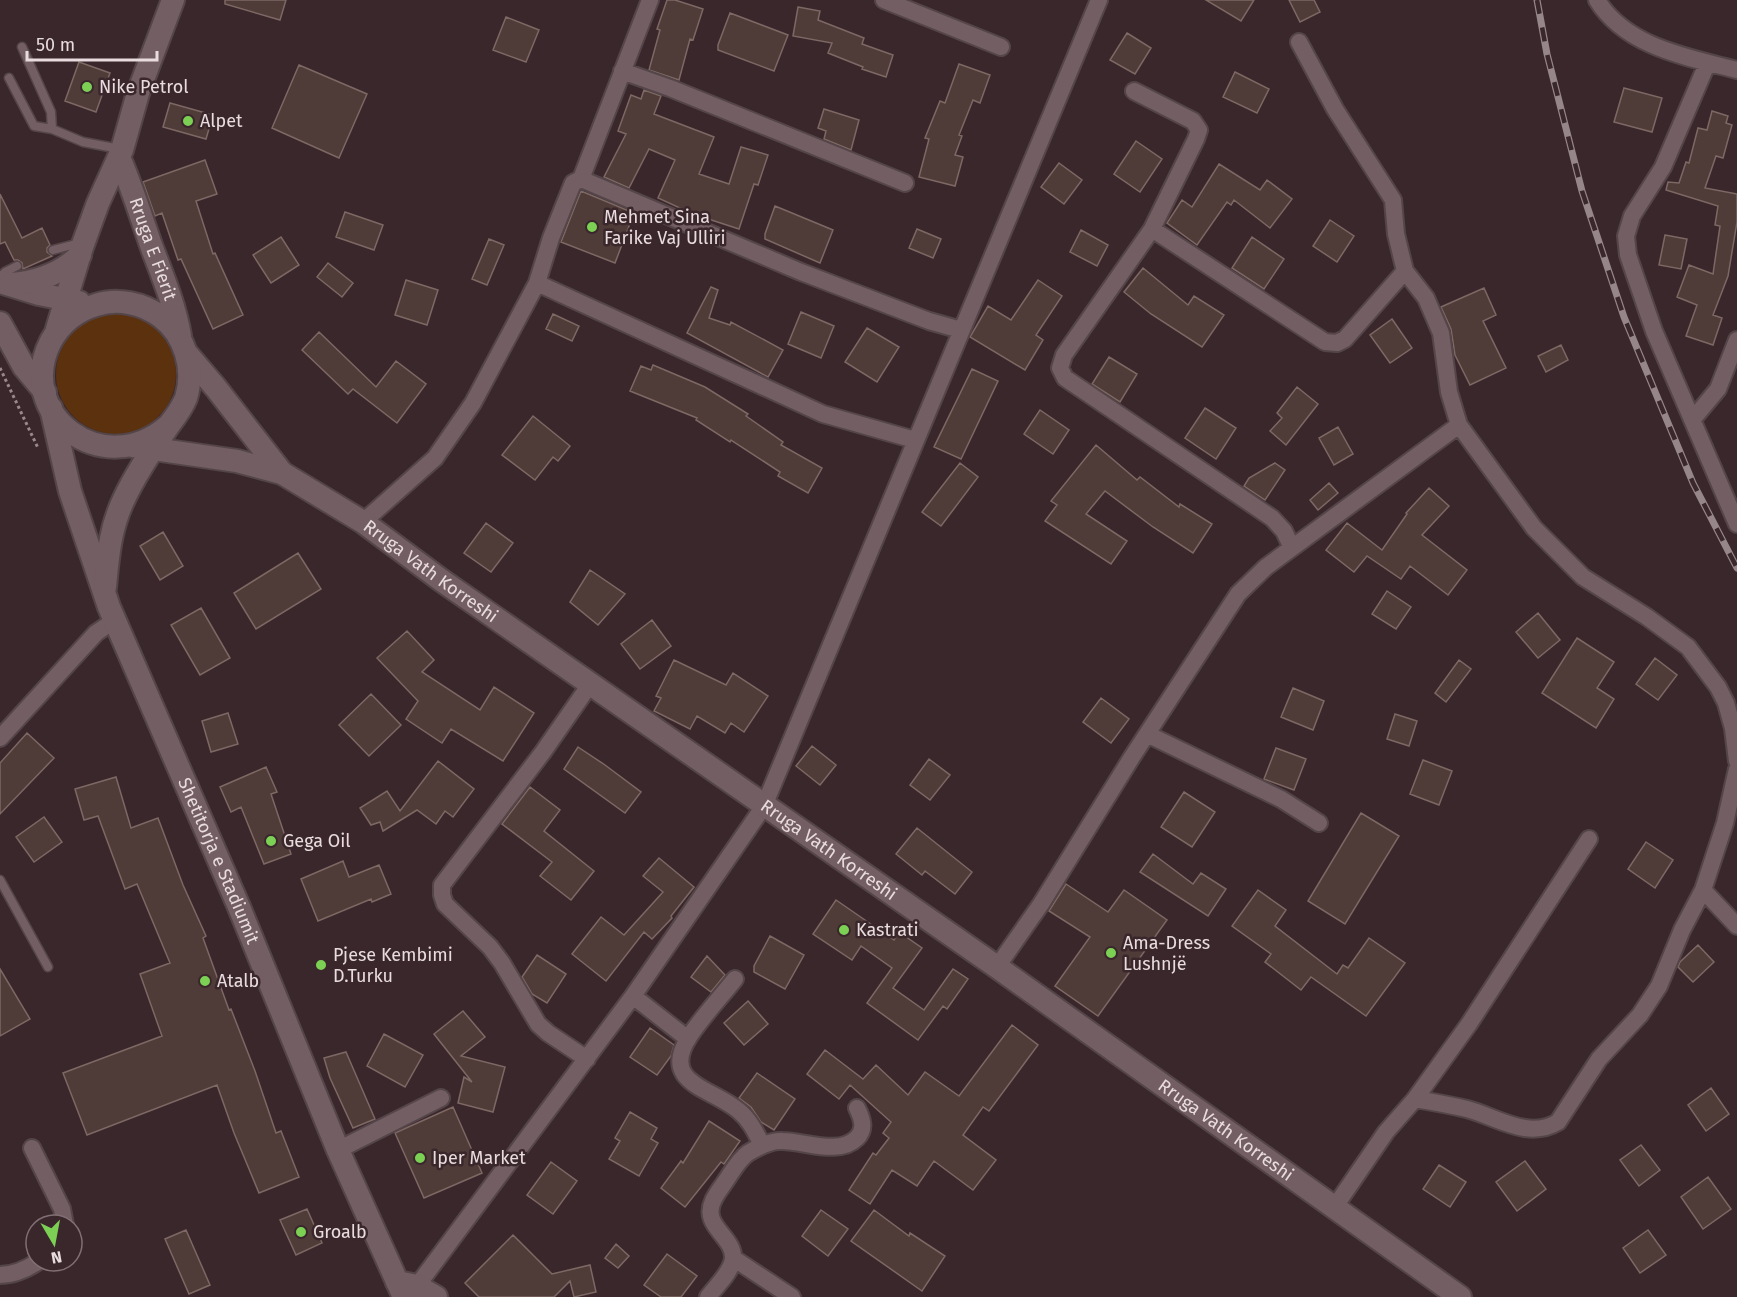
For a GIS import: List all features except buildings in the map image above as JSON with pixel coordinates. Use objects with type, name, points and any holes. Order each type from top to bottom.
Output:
[{"type":"main road","name":"Rruga E Fierit","points":[[55,334],[81,251],[98,203],[121,154],[138,93],[173,0]]},
{"type":"main road","name":"Rruga E Fierit","points":[[121,154],[173,304],[184,347]]},
{"type":"main road","points":[[6,279],[26,283],[50,275],[70,265],[81,251]]},
{"type":"main road","points":[[6,279],[66,299],[99,304]]},
{"type":"main road","points":[[0,323],[24,367],[48,400],[58,420],[79,438],[105,447],[144,447],[169,425],[178,413],[187,392],[189,370],[184,347],[172,327],[160,316],[146,308],[131,303],[99,304],[76,313],[55,334],[44,363],[43,377],[48,400]]},
{"type":"main road","name":"Rruga Vath Korreshi","points":[[184,347],[282,473]]},
{"type":"main road","name":"Shetitorja e Stadiumit","points":[[48,400],[70,490],[115,620],[235,897],[338,1150],[406,1288]]},
{"type":"main road","name":"Rruga Vath Korreshi","points":[[144,447],[237,460],[282,473],[363,522],[441,580],[997,967],[1460,1297]]},
{"type":"main road","name":"Shetitorja e Stadiumit","points":[[105,592],[110,535],[144,447]]},
{"type":"main road","points":[[124,499],[137,482],[154,469],[175,460],[204,455]]},
{"type":"main road","points":[[406,1288],[436,1297]]},
{"type":"street","points":[[363,522],[435,458],[473,403],[537,283],[551,238],[573,183],[581,179],[650,0]]},
{"type":"street","points":[[884,0],[1001,47]]},
{"type":"street","points":[[406,1288],[587,1059],[764,806],[1099,0]]},
{"type":"street","points":[[1597,0],[1616,24],[1653,46],[1707,64],[1737,70]]},
{"type":"street","points":[[1299,42],[1335,109],[1393,200],[1396,234],[1405,271],[1426,298],[1441,333],[1449,392],[1459,425],[1534,528],[1584,577],[1647,617],[1688,647],[1718,687],[1732,700],[1732,728],[1737,761]]},
{"type":"street","points":[[1707,64],[1663,167],[1632,216],[1626,236],[1628,255],[1654,331],[1737,524]]},
{"type":"street","points":[[622,71],[670,88],[905,183]]},
{"type":"street","points":[[1134,91],[1192,121],[1199,130],[1152,229],[1064,355],[1059,368],[1065,378],[1272,518],[1284,531],[1292,548]]},
{"type":"street","points":[[581,179],[801,272],[929,321],[961,330]]},
{"type":"street","points":[[1152,229],[1325,342],[1337,343],[1345,339],[1405,271]]},
{"type":"street","points":[[537,283],[823,414],[915,440]]},
{"type":"street","points":[[1693,419],[1718,389],[1737,340]]},
{"type":"street","points":[[997,967],[1041,904],[1238,594],[1266,567],[1459,425]]},
{"type":"street","points":[[0,738],[96,633],[115,620]]},
{"type":"street","points":[[587,1059],[538,1024],[490,947],[446,904],[442,895],[442,885],[543,752],[591,683]]},
{"type":"street","points":[[1147,734],[1281,799],[1319,823]]},
{"type":"street","points":[[1415,1099],[1469,1110],[1525,1129],[1549,1127],[1558,1122],[1599,1059],[1640,1015],[1659,986],[1682,930],[1703,890],[1725,824],[1737,769]]},
{"type":"street","points":[[1334,1208],[1386,1132],[1415,1099],[1469,1024],[1589,839]]},
{"type":"street","points":[[1703,890],[1737,926]]},
{"type":"street","points":[[735,979],[688,1039],[680,1059],[681,1071],[689,1082],[718,1096],[739,1111],[752,1125],[762,1145]]},
{"type":"street","points":[[633,996],[688,1039]]},
{"type":"street","points":[[338,1150],[441,1098]]},
{"type":"street","points":[[708,1297],[729,1269],[733,1258],[730,1246],[715,1227],[710,1215],[712,1203],[745,1155],[762,1145],[780,1140],[837,1147],[852,1143],[862,1133],[863,1119],[857,1108]]},
{"type":"street","points":[[32,1148],[63,1213]]},
{"type":"street","points":[[733,1258],[792,1297]]},
{"type":"street","points":[[0,1275],[24,1270]]},
{"type":"lane","points":[[22,47],[51,112],[52,129]]},
{"type":"lane","points":[[9,78],[34,126],[52,129],[121,154]]},
{"type":"lane","points":[[52,250],[72,245],[81,251]]},
{"type":"lane","points":[[0,880],[48,967]]},
{"type":"path","points":[[0,368],[39,448]]},
{"type":"shaded area","points":[[116,314],[139,318],[159,331],[172,351],[176,374],[172,397],[159,417],[139,430],[116,434],[93,430],[73,417],[60,397],[56,374],[60,351],[73,331],[93,318]]},
{"type":"railway","points":[[1537,0],[1547,54],[1582,191],[1624,317],[1693,483],[1737,568]]},
{"type":"place","name":"Nike Petrol","points":[[87,87]]},
{"type":"place","name":"Alpet","points":[[188,121]]},
{"type":"place","name":"Mehmet Sina Farike Vaj Ulliri","points":[[592,227]]},
{"type":"place","name":"Gega Oil","points":[[271,841]]},
{"type":"place","name":"Kastrati","points":[[844,930]]},
{"type":"place","name":"Ama-Dress Lushnjë","points":[[1111,953]]},
{"type":"place","name":"Pjese Kembimi D.Turku","points":[[321,965]]},
{"type":"place","name":"Atalb","points":[[205,981]]},
{"type":"place","name":"Iper Market","points":[[420,1158]]},
{"type":"place","name":"Groalb","points":[[301,1232]]}]
